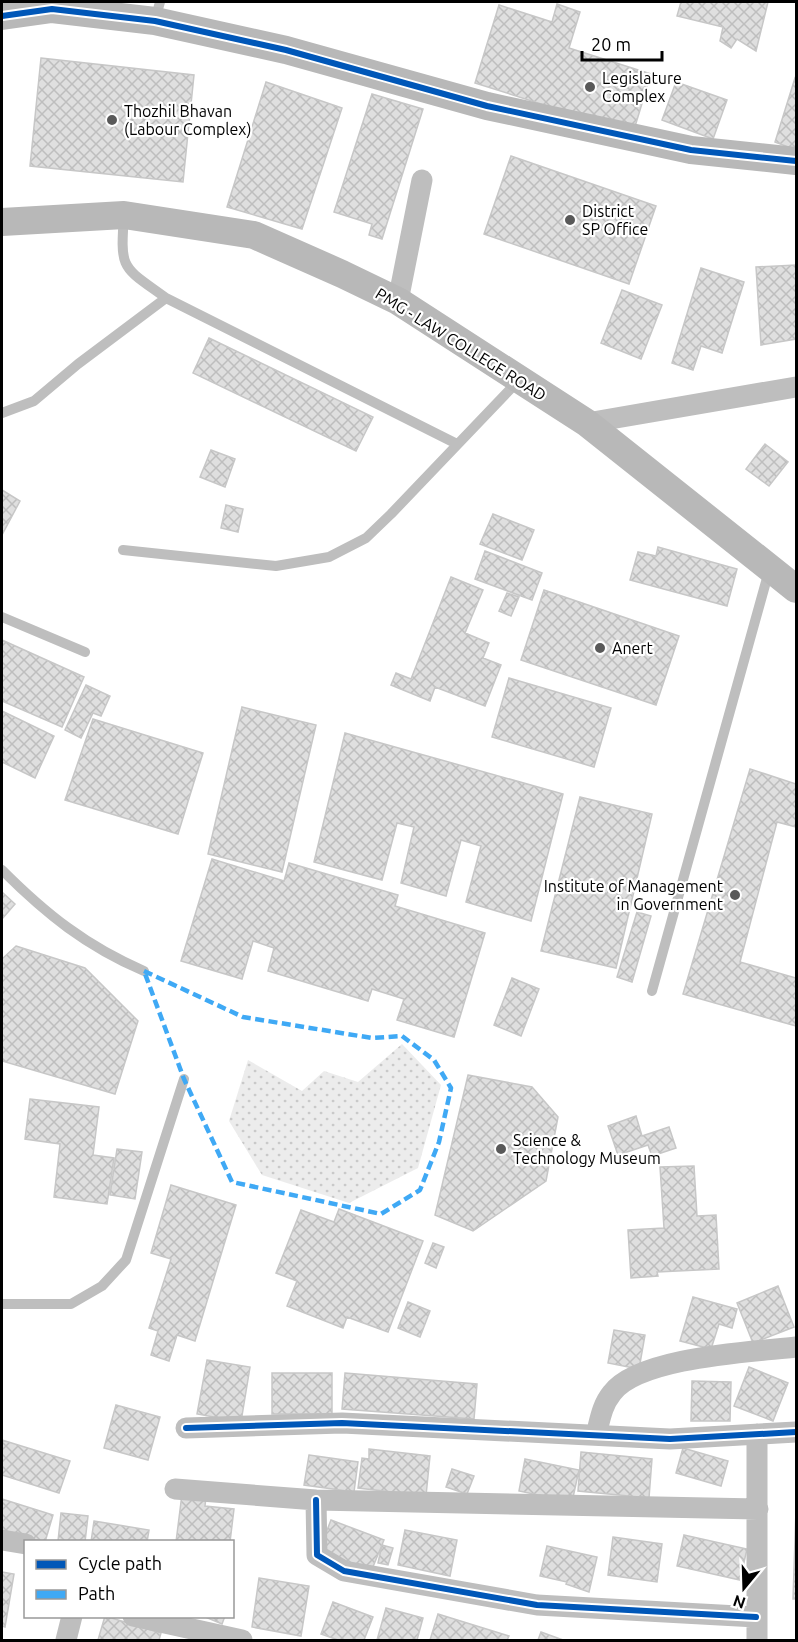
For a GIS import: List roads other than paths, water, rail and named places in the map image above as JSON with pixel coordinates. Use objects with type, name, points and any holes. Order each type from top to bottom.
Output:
[{"type":"main road","points":[[2,16],[52,9],[157,11],[286,50],[498,109],[691,150],[796,161]]},
{"type":"main road","name":"PMG - LAW COLLEGE ROAD","points":[[2,222],[124,215],[254,235],[398,301],[587,423],[796,589]]},
{"type":"street","points":[[398,301],[422,180]]},
{"type":"street","points":[[587,423],[796,387]]},
{"type":"street","points":[[596,1435],[603,1407],[613,1391],[627,1379],[660,1366],[796,1347]]},
{"type":"street","points":[[186,1428],[342,1423],[670,1439],[796,1432]]},
{"type":"street","points":[[757,1434],[757,1641]]},
{"type":"street","points":[[175,1489],[316,1500],[758,1509]]},
{"type":"street","points":[[316,1500],[317,1555],[344,1571],[537,1605],[756,1617]]},
{"type":"street","points":[[2,1540],[24,1544]]},
{"type":"street","points":[[66,1641],[72,1618]]},
{"type":"street","points":[[138,1618],[242,1641]]},
{"type":"lane","points":[[124,215],[121,253],[128,270],[166,298],[457,444]]},
{"type":"lane","points":[[2,413],[34,401],[78,364],[166,298]]},
{"type":"lane","points":[[123,550],[276,566],[329,558],[366,538],[392,514],[519,380]]},
{"type":"lane","points":[[652,991],[770,568]]},
{"type":"lane","points":[[2,617],[85,652]]},
{"type":"lane","points":[[2,870],[42,910],[107,955],[144,970]]},
{"type":"lane","points":[[2,1304],[72,1305],[102,1286],[126,1260],[184,1079]]},
{"type":"place","name":"Legislature Complex","points":[[590,87]]},
{"type":"place","name":"Thozhil Bhavan (Labour Complex)","points":[[112,120]]},
{"type":"place","name":"District SP Office","points":[[570,220]]},
{"type":"place","name":"Anert","points":[[600,648]]},
{"type":"place","name":"Institute of Management in Government","points":[[735,895]]},
{"type":"place","name":"Science & Technology Museum","points":[[501,1149]]}]
